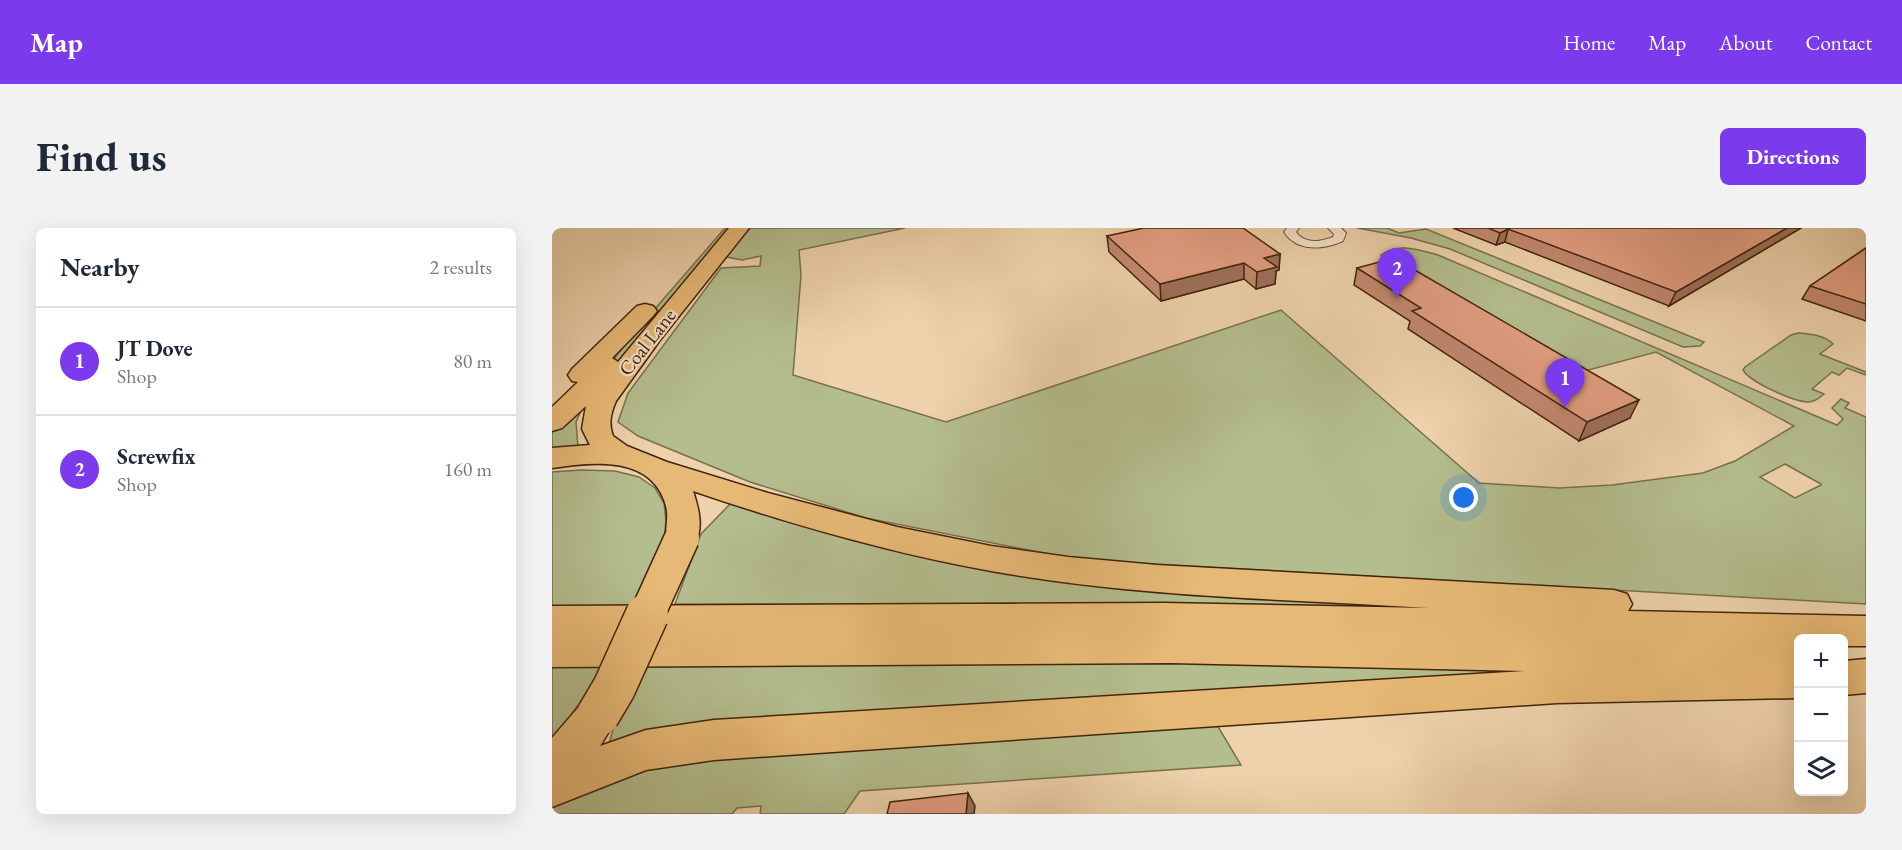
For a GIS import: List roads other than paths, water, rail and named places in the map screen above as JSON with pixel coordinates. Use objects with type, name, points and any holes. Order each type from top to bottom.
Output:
[{"type":"highway","name":"Coal Lane","points":[[552,422],[580,397],[645,311],[719,228]]},
{"type":"highway","name":"Coal Lane","points":[[626,457],[610,450],[599,440],[595,428],[597,411],[651,335],[739,228]]},
{"type":"highway","points":[[552,405],[645,311]]},
{"type":"highway","points":[[552,458],[580,455],[626,457],[645,461],[664,471],[776,508],[884,537],[969,555],[1039,566],[1175,579],[1716,609],[1866,626]]},
{"type":"highway","points":[[552,769],[582,736],[614,688],[682,538],[684,505],[675,485],[664,471]]},
{"type":"highway","points":[[552,621],[1164,618],[1866,631]]},
{"type":"highway","points":[[552,651],[1171,647],[1794,660]]},
{"type":"highway","points":[[1848,661],[1866,662]]},
{"type":"highway","points":[[1848,678],[1866,676]]},
{"type":"highway","points":[[552,785],[646,750],[703,741],[1557,686],[1794,681]]},
{"type":"street","points":[[1293,228],[1290,232],[1294,238],[1305,243],[1320,244],[1339,239],[1340,233],[1334,228]]},
{"type":"place","name":"Screwfix","points":[[1397,298]]},
{"type":"place","name":"JT Dove","points":[[1565,408]]}]
